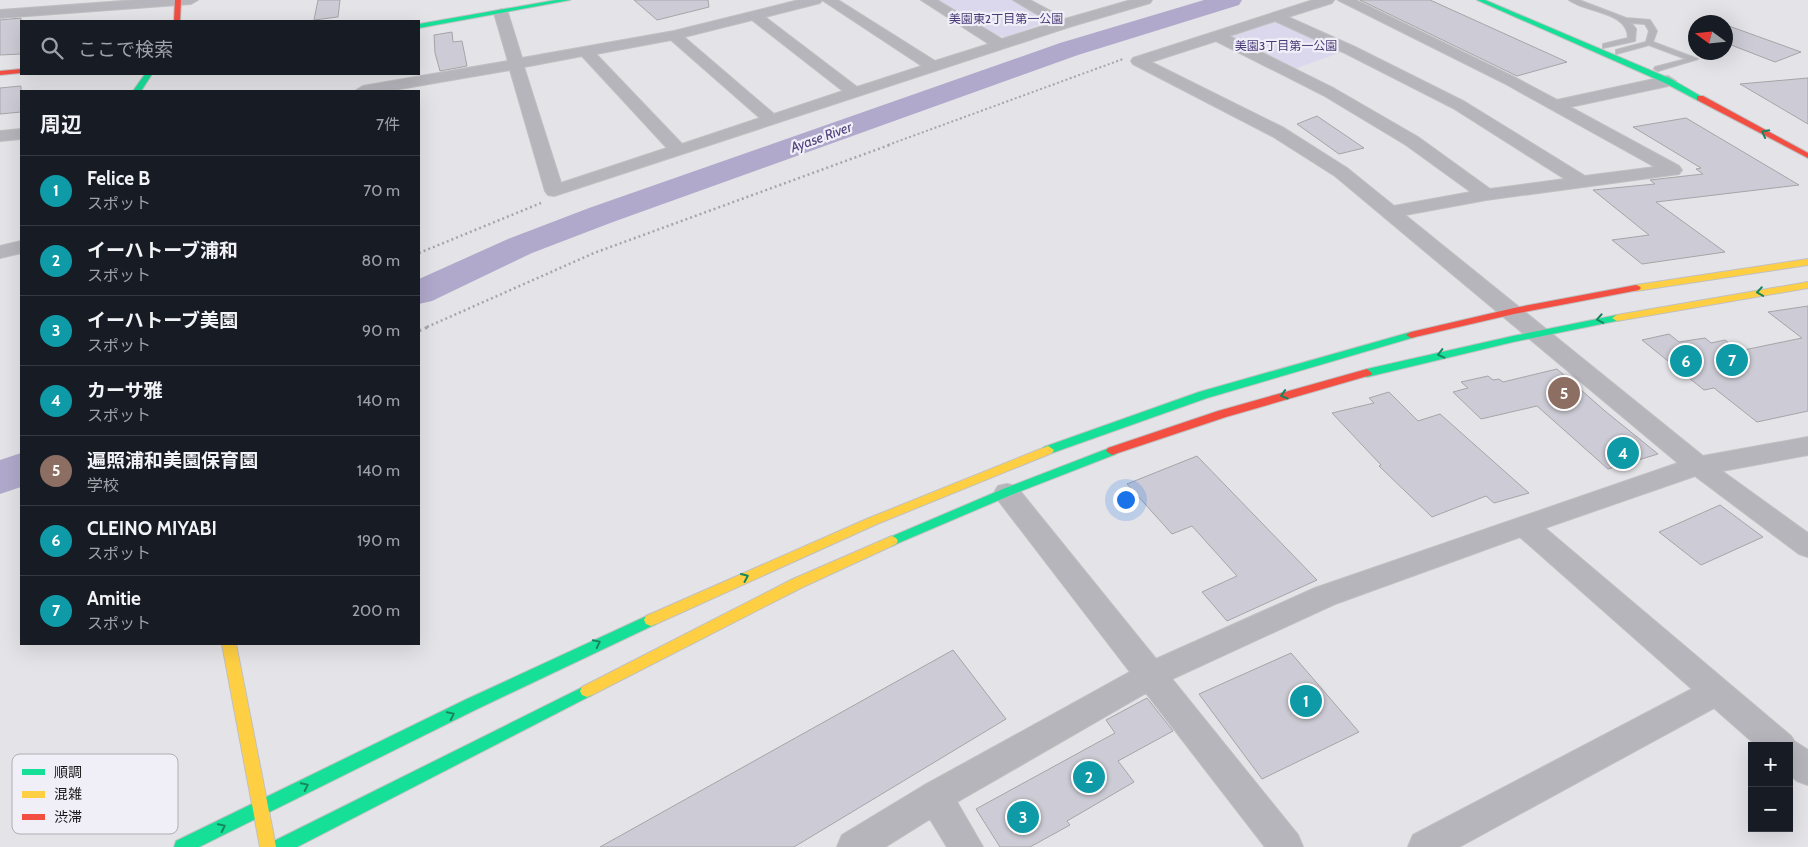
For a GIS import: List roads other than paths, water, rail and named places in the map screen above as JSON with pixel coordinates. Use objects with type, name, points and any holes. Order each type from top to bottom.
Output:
[{"type":"street","points":[[0,14],[88,4],[183,0],[177,20]]},
{"type":"street","points":[[407,20],[529,0]]},
{"type":"street","points":[[420,26],[499,6],[567,0]]},
{"type":"street","points":[[369,90],[674,35],[815,0]]},
{"type":"street","points":[[829,0],[934,66]]},
{"type":"street","points":[[928,0],[1001,44]]},
{"type":"street","points":[[1020,0],[1064,24]]},
{"type":"street","points":[[499,6],[554,191],[1127,2],[1145,0]]},
{"type":"street","points":[[1327,0],[1138,60],[1227,104],[1312,152],[1341,172],[1698,466],[1808,547]]},
{"type":"street","points":[[1345,0],[1557,105],[1673,170],[1486,195],[1390,212]]},
{"type":"street","points":[[1480,0],[1668,82],[1808,156]]},
{"type":"street","points":[[1499,0],[1749,111]]},
{"type":"street","points":[[754,15],[855,93]]},
{"type":"street","points":[[1275,16],[1350,50],[1459,105],[1582,182]]},
{"type":"street","points":[[674,35],[770,119]]},
{"type":"street","points":[[1216,35],[1329,92],[1412,141],[1486,195]]},
{"type":"street","points":[[586,52],[679,151]]},
{"type":"street","points":[[0,64],[20,62]]},
{"type":"street","points":[[0,73],[20,71]]},
{"type":"street","points":[[138,90],[147,75]]},
{"type":"street","points":[[1557,105],[1668,82]]},
{"type":"street","points":[[0,136],[20,134]]},
{"type":"street","points":[[0,252],[20,247]]},
{"type":"street","points":[[182,847],[622,631],[871,520],[987,473],[1200,396],[1310,362],[1471,320],[1647,286],[1808,262]]},
{"type":"street","points":[[280,847],[798,583],[1007,493],[1104,454],[1220,414],[1328,382],[1535,333],[1672,306],[1808,285]]},
{"type":"street","points":[[854,847],[935,797],[1151,675],[1325,596],[1524,525],[1698,466],[1808,446]]},
{"type":"street","points":[[1007,493],[1286,847]]},
{"type":"street","points":[[1524,525],[1775,742]]},
{"type":"street","points":[[229,645],[268,847]]},
{"type":"street","points":[[1425,847],[1716,691]]},
{"type":"street","points":[[1793,757],[1808,770]]},
{"type":"street","points":[[935,797],[966,847]]},
{"type":"lane","points":[[1573,0],[1625,20],[1647,22],[1653,32],[1649,43]]},
{"type":"lane","points":[[1606,46],[1632,39],[1632,30],[1625,20]]},
{"type":"lane","points":[[1619,52],[1649,43],[1694,59],[1658,69]]},
{"type":"waterway","name":"Ayase River","points":[[420,293],[520,246],[601,215],[1069,49],[1230,0]]},
{"type":"waterway","name":"Ayase River","points":[[0,478],[20,469]]},
{"type":"place","name":"Amitie","points":[[1732,360]]},
{"type":"place","name":"CLEINO MIYABI","points":[[1686,361]]},
{"type":"place","name":"遍照浦和美園保育園","points":[[1564,393]]},
{"type":"place","name":"カーサ雅","points":[[1623,453]]},
{"type":"place","name":"Felice B","points":[[1306,701]]},
{"type":"place","name":"イーハトーブ浦和","points":[[1089,777]]},
{"type":"place","name":"イーハトーブ美園","points":[[1023,817]]},
{"type":"park label","name":"美園東2丁目第一公園","points":[[1006,18]]},
{"type":"park label","name":"美園3丁目第一公園","points":[[1286,45]]}]
